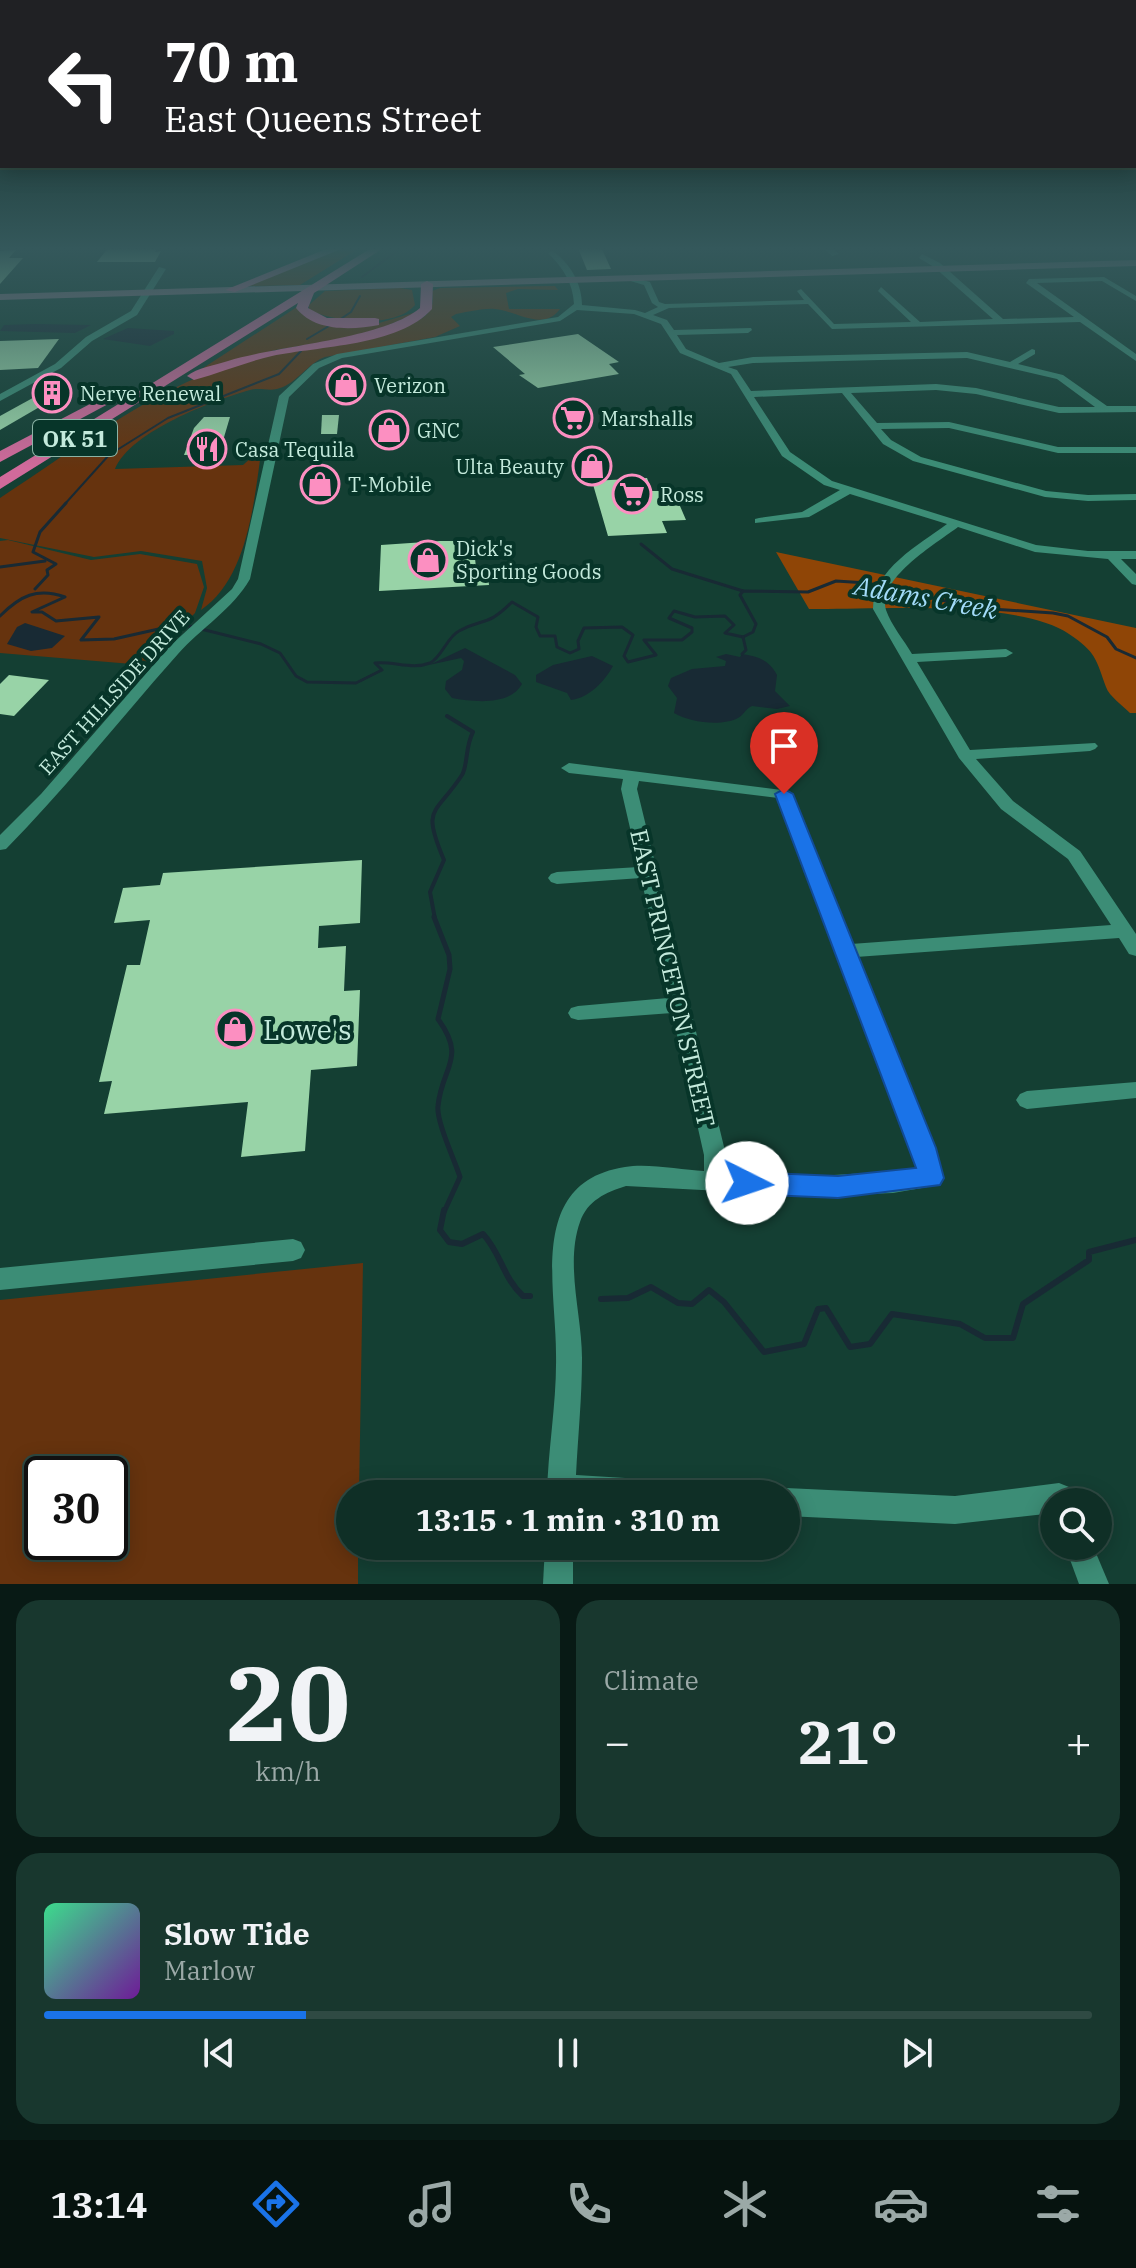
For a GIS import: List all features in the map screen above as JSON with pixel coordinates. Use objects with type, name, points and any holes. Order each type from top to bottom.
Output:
[{"type":"highway","name":"OK 51","points":[[0,474],[250,321]]},
{"type":"highway","name":"OK 51","points":[[0,484],[262,321]]},
{"type":"highway","points":[[327,321],[375,321]]},
{"type":"highway","points":[[149,391],[267,353],[397,328],[408,321]]},
{"type":"highway","points":[[0,457],[167,372]]},
{"type":"street","points":[[0,398],[58,366],[92,336],[120,321]]},
{"type":"street","name":"EAST HILLSIDE DRIVE","points":[[0,845],[47,798],[187,636],[237,591],[244,579],[284,396],[297,381],[319,364],[340,356],[554,321]]},
{"type":"street","points":[[661,321],[683,351],[734,372],[793,461],[847,491],[1045,550],[1136,555]]},
{"type":"street","points":[[827,321],[832,327],[1030,321]]},
{"type":"street","points":[[915,321],[918,324]]},
{"type":"street","points":[[1085,321],[1135,357]]},
{"type":"street","points":[[672,333],[748,330]]},
{"type":"street","points":[[1013,364],[1032,352]]},
{"type":"street","points":[[721,365],[744,360],[934,353],[967,355],[1068,380],[1106,410]]},
{"type":"street","points":[[748,394],[947,388],[1059,410],[1136,409]]},
{"type":"street","points":[[844,390],[872,426],[904,453],[1045,494],[1088,498],[1136,497]]},
{"type":"street","points":[[872,426],[949,425],[1058,450],[1136,450]]},
{"type":"street","points":[[759,521],[811,514],[847,491]]},
{"type":"street","points":[[955,524],[880,588],[879,609],[964,755],[1007,805],[1074,855],[1136,949]]},
{"type":"street","points":[[1112,556],[1136,581]]},
{"type":"street","points":[[906,658],[1006,653]]},
{"type":"street","points":[[964,755],[1090,746]]},
{"type":"street","points":[[562,1480],[569,1354],[561,1275],[572,1213],[586,1192],[596,1184],[626,1176],[838,1187],[931,1178],[784,794],[569,768]]},
{"type":"street","name":"EAST PRINCETON STREET","points":[[632,776],[629,789],[715,1155],[716,1181]]},
{"type":"street","points":[[557,878],[647,872]]},
{"type":"street","points":[[845,951],[1124,931]]},
{"type":"street","points":[[578,1013],[678,1005]]},
{"type":"street","points":[[1027,1100],[1136,1090]]},
{"type":"street","points":[[0,1279],[293,1250]]},
{"type":"street","points":[[800,1503],[955,1510],[1040,1501]]},
{"type":"street","points":[[558,1584],[559,1560]]},
{"type":"street","points":[[1085,1560],[1094,1584]]},
{"type":"shaded area","points":[[276,321],[398,321],[366,335],[275,350],[197,372]]},
{"type":"shaded area","points":[[455,321],[460,326],[435,337],[325,357],[286,385],[273,390],[250,390],[174,419],[124,455],[115,469],[243,465],[252,457],[260,460],[250,522],[237,563],[216,597],[201,610],[207,588],[202,561],[141,551],[94,557],[0,538],[0,498],[159,396],[227,366],[263,356],[376,335],[416,322]]},
{"type":"shaded area","points":[[8,540],[91,560],[140,554],[197,564],[204,587],[195,613],[144,665],[0,653],[0,541]]},
{"type":"shaded area","points":[[776,552],[1136,628],[1136,713],[1130,713],[1110,694],[1097,663],[1085,646],[1046,623],[1016,615],[981,611],[809,609]]},
{"type":"shaded area","points":[[363,1263],[359,1480],[336,1480],[336,1560],[358,1560],[358,1584],[0,1584],[0,1300]]},
{"type":"water","points":[[4,325],[91,325],[75,333],[0,331]]},
{"type":"water","points":[[128,328],[174,331],[174,334],[150,346],[103,339]]},
{"type":"water","points":[[25,623],[65,636],[52,648],[31,651],[7,644],[17,627]]},
{"type":"water","points":[[465,648],[515,675],[522,684],[509,696],[491,701],[452,698],[445,689],[446,681],[462,670],[464,661],[461,658],[429,665]]},
{"type":"water","points":[[726,654],[757,657],[766,662],[777,675],[775,691],[790,706],[777,709],[752,706],[738,718],[714,723],[696,721],[674,713],[677,698],[668,686],[671,678],[692,669],[725,666],[726,661],[716,657]]},
{"type":"water","points":[[592,656],[613,666],[601,683],[578,699],[571,700],[567,693],[536,682],[536,675],[553,665]]},
{"type":"building","points":[[578,334],[619,362],[609,364],[619,374],[538,388],[519,375],[525,374],[493,347]]},
{"type":"building","points":[[59,339],[38,368],[0,370],[0,341]]},
{"type":"building","points":[[49,389],[67,391],[0,430],[0,416]]},
{"type":"building","points":[[322,415],[339,415],[337,434],[321,434]]},
{"type":"building","points":[[204,417],[230,417],[219,454],[184,455],[194,428]]},
{"type":"building","points":[[647,478],[652,491],[666,491],[669,497],[677,499],[686,520],[662,521],[667,533],[608,536],[592,481]]},
{"type":"building","name":"Dick's Sporting Goods","points":[[473,541],[477,576],[488,575],[489,585],[379,591],[381,545]]},
{"type":"building","points":[[9,675],[49,680],[14,716],[0,714],[0,684]]},
{"type":"building","name":"Lowe's","points":[[362,860],[360,923],[319,926],[318,948],[346,946],[344,991],[360,990],[357,1066],[311,1070],[305,1151],[241,1157],[248,1102],[104,1114],[112,1081],[99,1082],[127,965],[140,965],[150,920],[114,923],[123,888],[160,885],[163,873]]},
{"type":"waterway","points":[[307,339],[329,326]]},
{"type":"waterway","points":[[64,505],[109,455],[168,418],[279,374],[301,351]]},
{"type":"waterway","points":[[35,589],[48,575],[47,570],[56,564],[33,552],[40,532],[66,503]]},
{"type":"waterway","points":[[641,544],[672,569],[743,591]]},
{"type":"waterway","points":[[0,567],[45,561]]},
{"type":"waterway","name":"Adams Creek","points":[[743,591],[808,592],[836,581],[867,583],[976,608],[1053,613],[1068,616],[1107,637],[1116,649],[1136,658]]},
{"type":"waterway","name":"Adams Creek","points":[[743,591],[740,595],[756,624],[753,632],[743,637]]},
{"type":"waterway","name":"Adams Creek","points":[[0,616],[30,595],[55,594],[65,597],[32,612],[42,612],[56,621],[99,617],[81,640],[114,639],[181,624],[261,644],[280,653],[296,676],[307,682],[356,683],[382,670],[375,663],[416,666],[430,663],[455,634],[490,619],[512,602],[538,617],[536,627],[540,636],[555,636],[557,647],[570,653],[579,649],[578,641],[584,628],[622,627],[633,635],[624,656],[628,662],[656,655],[644,640],[682,640],[692,632],[692,628],[669,618],[674,611],[695,617],[725,616],[734,625],[725,633],[743,637]]},
{"type":"waterway","points":[[742,654],[746,650],[743,637]]},
{"type":"waterway","points":[[435,919],[430,892],[444,860],[432,820],[438,806],[462,775],[473,732],[447,716]]},
{"type":"waterway","points":[[434,917],[449,955],[450,969],[438,1019],[451,1044],[452,1054],[440,1092],[438,1113],[460,1177],[444,1212]]},
{"type":"waterway","points":[[444,1210],[440,1230],[449,1242],[462,1244],[483,1234],[516,1289],[523,1296],[530,1296]]},
{"type":"waterway","points":[[601,1299],[628,1298],[651,1287],[678,1303],[692,1304],[709,1290],[724,1302],[764,1352],[804,1344],[818,1309],[826,1308],[850,1347],[870,1344],[892,1314],[960,1324],[985,1338],[1013,1338],[1023,1304],[1089,1260],[1089,1252],[1136,1240]]},
{"type":"place","name":"Verizon","points":[[346,385]]},
{"type":"place","name":"Nerve Renewal","points":[[52,393]]},
{"type":"place","name":"Marshalls","points":[[573,418]]},
{"type":"place","name":"GNC","points":[[389,430]]},
{"type":"place","name":"Casa Tequila","points":[[207,449]]},
{"type":"place","name":"Ulta Beauty","points":[[592,466]]},
{"type":"place","name":"T-Mobile","points":[[320,484]]},
{"type":"place","name":"Ross","points":[[632,494]]},
{"type":"place","name":"Dick's Sporting Goods","points":[[428,560]]},
{"type":"place","name":"Lowe's","points":[[235,1029]]},
{"type":"route","points":[[747,1183],[838,1187],[931,1178],[923,1148],[784,794]]}]
